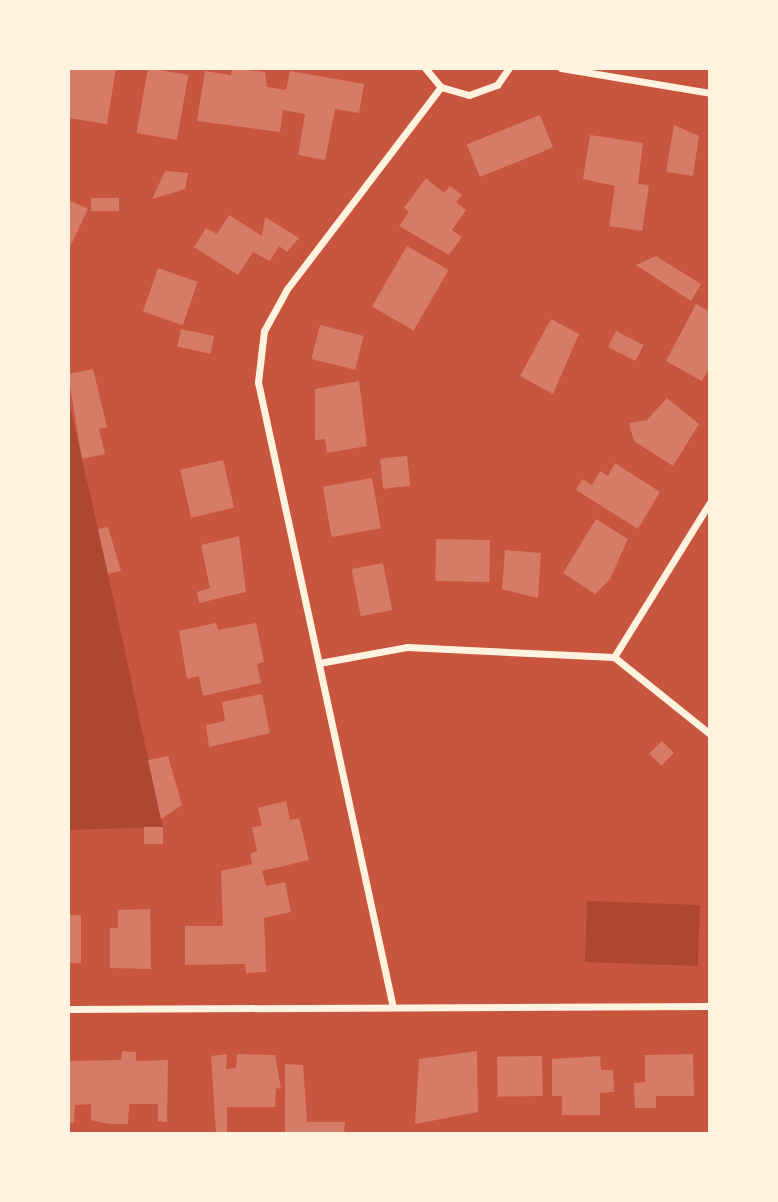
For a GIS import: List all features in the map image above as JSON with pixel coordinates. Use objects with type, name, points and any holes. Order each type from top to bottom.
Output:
[{"type":"street","points":[[425,68],[441,87],[469,95],[484,92],[509,68]]},
{"type":"street","points":[[561,68],[710,93]]},
{"type":"street","points":[[392,1003],[258,382],[264,331],[287,289],[441,87]]},
{"type":"street","points":[[614,657],[710,502]]},
{"type":"street","points":[[319,663],[407,648],[614,657],[710,734]]},
{"type":"street","points":[[68,1009],[392,1003],[710,1006]]},
{"type":"shaded area","points":[[68,398],[103,551],[163,827],[68,830]]},
{"type":"shaded area","points":[[587,901],[700,905],[698,966],[585,962]]},
{"type":"building","points":[[68,68],[116,68],[107,124],[68,118]]},
{"type":"building","points":[[148,68],[188,75],[177,140],[137,133]]},
{"type":"building","points":[[232,68],[265,72],[267,87],[286,90],[290,71],[364,84],[359,113],[335,109],[325,160],[298,155],[305,114],[283,110],[280,132],[197,121],[205,71],[231,75]]},
{"type":"building","points":[[540,115],[553,147],[480,177],[467,145]]},
{"type":"building","points":[[674,125],[699,136],[693,176],[666,172]]},
{"type":"building","points":[[590,135],[643,143],[638,184],[649,185],[642,231],[609,226],[615,186],[583,179]]},
{"type":"building","points":[[165,171],[188,173],[185,189],[152,199]]},
{"type":"building","points":[[426,178],[444,193],[450,186],[462,195],[456,202],[466,210],[452,230],[462,237],[449,255],[399,226],[409,212],[404,208]]},
{"type":"building","points":[[91,198],[119,198],[119,211],[91,211]]},
{"type":"building","points":[[71,201],[88,209],[68,251],[68,207]]},
{"type":"building","points":[[229,215],[262,236],[265,217],[299,238],[287,252],[279,246],[270,261],[253,252],[238,275],[194,247],[206,228],[217,234]]},
{"type":"building","points":[[407,246],[449,270],[414,331],[372,307]]},
{"type":"building","points":[[656,256],[701,284],[691,301],[636,265]]},
{"type":"building","points":[[158,268],[198,282],[183,325],[143,311]]},
{"type":"building","points":[[696,304],[710,312],[710,367],[702,381],[666,361]]},
{"type":"building","points":[[551,319],[579,334],[553,394],[520,376]]},
{"type":"building","points":[[320,325],[364,336],[355,370],[312,359]]},
{"type":"building","points":[[181,329],[214,336],[211,354],[177,347]]},
{"type":"building","points":[[616,331],[644,345],[635,361],[608,347]]},
{"type":"building","points":[[93,369],[107,427],[99,429],[105,454],[82,459],[68,374]]},
{"type":"building","points":[[359,381],[367,446],[327,453],[325,439],[315,440],[315,389]]},
{"type":"building","points":[[667,398],[699,424],[673,466],[634,441],[629,423],[647,420]]},
{"type":"building","points":[[407,456],[410,486],[383,489],[380,459]]},
{"type":"building","points":[[223,460],[234,508],[191,518],[180,470]]},
{"type":"building","points":[[615,463],[660,492],[638,529],[576,490],[582,479],[592,485],[600,471],[608,476]]},
{"type":"building","points":[[372,478],[381,528],[332,537],[323,487]]},
{"type":"building","points":[[596,519],[628,539],[610,579],[595,594],[563,573]]},
{"type":"building","points":[[108,527],[121,571],[108,574],[98,529]]},
{"type":"building","points":[[239,536],[246,592],[199,603],[197,592],[210,588],[201,545]]},
{"type":"building","points":[[436,539],[490,540],[489,582],[435,581]]},
{"type":"building","points":[[505,550],[541,553],[538,598],[502,589]]},
{"type":"building","points":[[383,563],[392,610],[361,616],[352,569]]},
{"type":"building","points":[[216,623],[218,630],[256,623],[264,662],[257,664],[261,683],[203,696],[199,676],[187,679],[179,631]]},
{"type":"building","points":[[262,694],[270,733],[209,747],[206,725],[225,721],[222,702]]},
{"type":"building","points":[[662,741],[674,753],[661,766],[649,754]]},
{"type":"building","points":[[168,756],[182,805],[161,819],[148,760]]},
{"type":"building","points":[[286,801],[290,820],[299,818],[309,860],[262,871],[266,886],[285,882],[291,912],[264,918],[266,972],[246,973],[245,964],[185,965],[185,926],[223,926],[221,871],[252,864],[250,854],[257,851],[252,827],[262,826],[258,808]]},
{"type":"building","points":[[144,827],[163,827],[163,844],[144,844]]},
{"type":"building","points":[[150,909],[151,969],[110,968],[110,928],[118,928],[118,910]]},
{"type":"building","points":[[68,915],[81,915],[81,963],[68,963]]},
{"type":"building","points":[[122,1051],[136,1052],[136,1061],[168,1060],[167,1122],[158,1121],[158,1104],[129,1104],[128,1124],[91,1120],[91,1104],[75,1105],[74,1123],[68,1123],[68,1061],[121,1060]]},
{"type":"building","points":[[477,1051],[478,1112],[415,1124],[419,1059]]},
{"type":"building","points":[[227,1054],[226,1069],[236,1068],[237,1054],[275,1055],[281,1089],[276,1088],[275,1107],[227,1107],[227,1134],[216,1134],[211,1056]]},
{"type":"building","points":[[693,1054],[694,1096],[656,1096],[656,1108],[635,1108],[634,1083],[645,1082],[645,1055]]},
{"type":"building","points":[[542,1056],[543,1096],[498,1097],[497,1057]]},
{"type":"building","points":[[600,1056],[601,1070],[613,1070],[614,1092],[600,1093],[600,1115],[562,1115],[562,1096],[552,1096],[552,1059]]},
{"type":"building","points":[[285,1064],[303,1065],[307,1122],[345,1122],[344,1134],[285,1134]]}]
